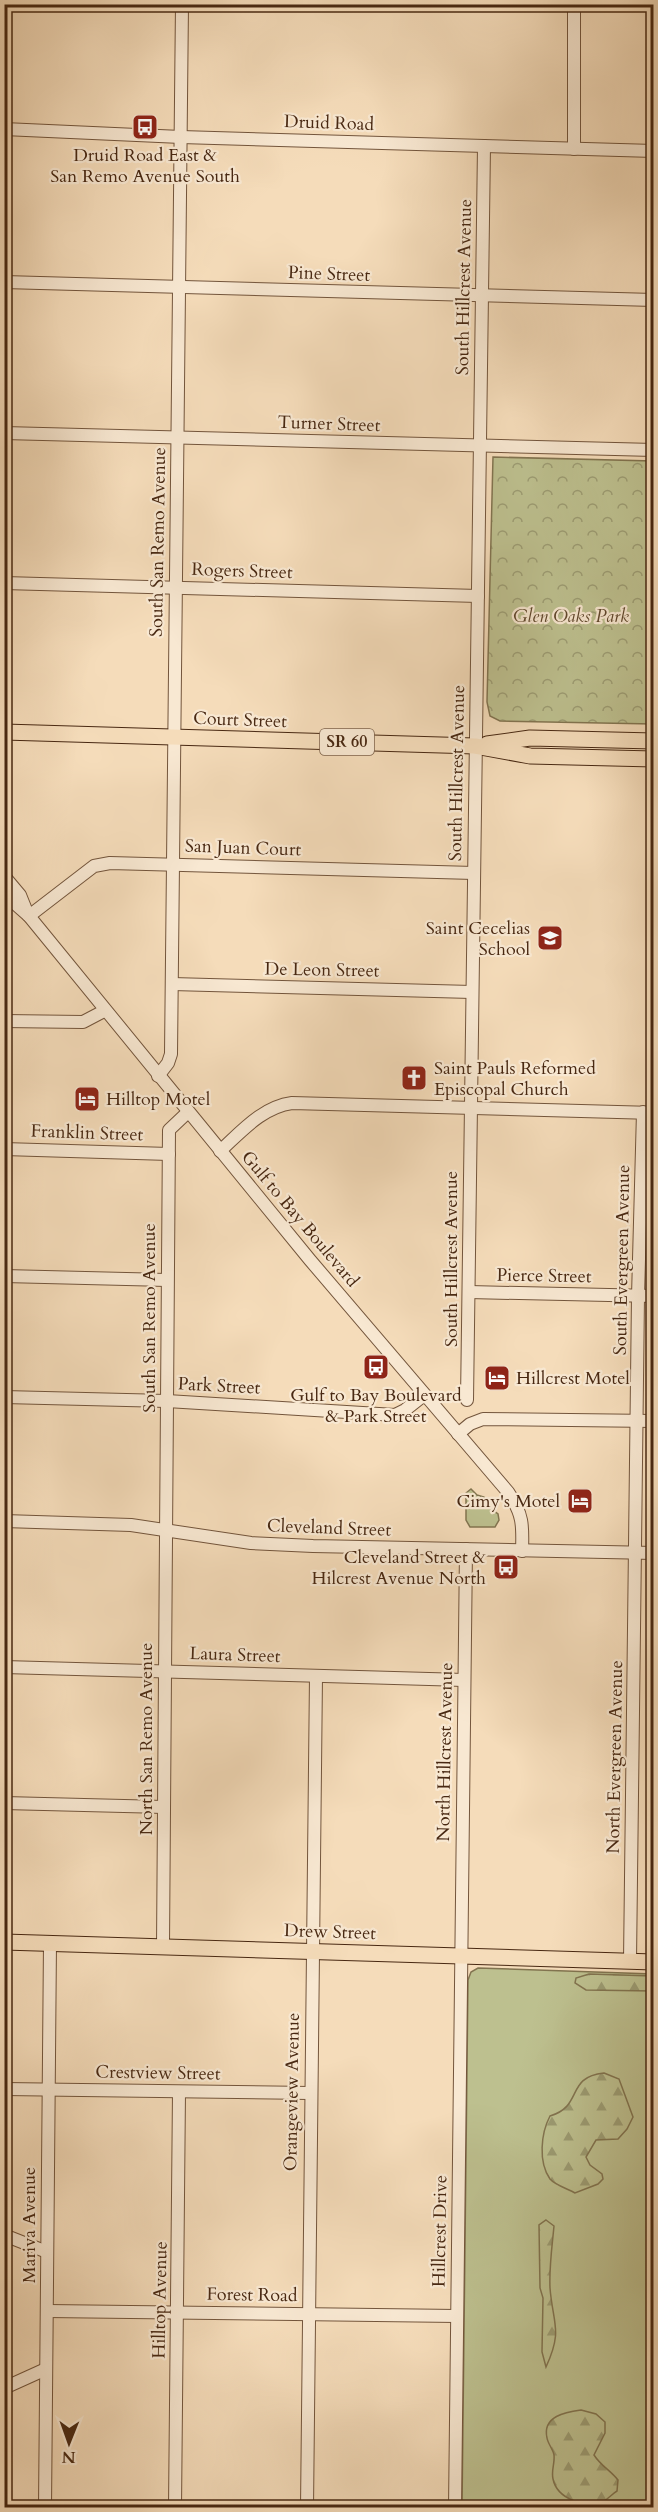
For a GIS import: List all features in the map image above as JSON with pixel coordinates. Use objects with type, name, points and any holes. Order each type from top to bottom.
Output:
[{"type":"main road","name":"Court Street","points":[[4,732],[475,746],[530,756],[647,759]]},
{"type":"main road","name":"Court Street","points":[[475,746],[530,738],[647,741]]},
{"type":"main road","name":"Drew Street","points":[[4,1942],[654,1962]]},
{"type":"street","name":"South San Remo Avenue","points":[[158,1076],[166,1067],[171,1054],[172,738],[176,587],[182,4]]},
{"type":"street","points":[[574,4],[574,148]]},
{"type":"street","name":"Druid Road","points":[[4,129],[180,137],[654,151]]},
{"type":"street","name":"South Hillcrest Avenue","points":[[467,1400],[484,146]]},
{"type":"street","name":"Pine Street","points":[[4,282],[654,300]]},
{"type":"street","name":"Turner Street","points":[[4,433],[654,450]]},
{"type":"street","name":"Rogers Street","points":[[4,583],[478,596]]},
{"type":"street","points":[[647,741],[647,759]]},
{"type":"street","name":"San Juan Court","points":[[29,916],[94,866],[110,863],[474,873]]},
{"type":"street","name":"Gulf to Bay Boulevard","points":[[4,876],[20,895],[29,916]]},
{"type":"street","name":"Gulf to Bay Boulevard","points":[[4,894],[29,916],[220,1151],[508,1492],[519,1508],[523,1524],[522,1551]]},
{"type":"street","name":"De Leon Street","points":[[172,984],[472,992]]},
{"type":"street","points":[[4,1021],[83,1022],[91,1020],[104,1011]]},
{"type":"street","points":[[220,1151],[260,1115],[277,1105],[292,1103],[648,1113]]},
{"type":"street","name":"South San Remo Avenue","points":[[166,1531],[170,1130],[188,1112]]},
{"type":"street","name":"South Evergreen Avenue","points":[[636,1552],[639,1243],[648,1113]]},
{"type":"street","name":"Franklin Street","points":[[4,1149],[169,1154]]},
{"type":"street","points":[[639,1243],[654,1243]]},
{"type":"street","points":[[4,1276],[167,1280]]},
{"type":"street","name":"Pierce Street","points":[[469,1292],[654,1296]]},
{"type":"street","name":"Park Street","points":[[4,1397],[167,1401],[395,1415],[424,1395]]},
{"type":"street","points":[[458,1434],[470,1424],[483,1419],[654,1421]]},
{"type":"street","name":"Cleveland Street","points":[[4,1521],[121,1525],[251,1543],[654,1553]]},
{"type":"street","name":"North San Remo Avenue","points":[[163,1946],[166,1531]]},
{"type":"street","name":"North Hillcrest Avenue","points":[[461,1955],[466,1550]]},
{"type":"street","name":"North Evergreen Avenue","points":[[630,1961],[636,1552]]},
{"type":"street","name":"Laura Street","points":[[4,1667],[464,1680]]},
{"type":"street","name":"Orangeview Avenue","points":[[307,2508],[316,1676]]},
{"type":"street","points":[[4,1803],[164,1807]]},
{"type":"street","name":"Mariva Avenue","points":[[45,2508],[50,1943]]},
{"type":"street","name":"Hillcrest Drive","points":[[455,2508],[461,1955]]},
{"type":"street","name":"Crestview Street","points":[[4,2089],[310,2093]]},
{"type":"street","name":"Hilltop Avenue","points":[[175,2508],[179,2092]]},
{"type":"street","points":[[4,2235],[47,2252]]},
{"type":"street","name":"Forest Road","points":[[47,2311],[457,2316]]},
{"type":"street","points":[[4,2388],[46,2369]]},
{"type":"green space","name":"Glen Oaks Park","points":[[493,457],[653,461],[653,724],[500,721],[490,716],[487,702]]},
{"type":"green space","points":[[471,1489],[477,1495],[484,1497],[486,1505],[498,1514],[499,1520],[495,1527],[470,1527],[466,1520],[466,1493]]},
{"type":"green space","points":[[478,1968],[653,1974],[653,2507],[462,2508],[468,1980],[471,1972]]},
{"type":"green space","points":[[589,1974],[653,1976],[653,1991],[586,1990],[575,1983],[576,1978]]},
{"type":"green space","points":[[604,2073],[619,2079],[633,2117],[627,2129],[618,2139],[596,2140],[586,2157],[590,2165],[602,2174],[603,2179],[598,2184],[575,2193],[550,2179],[542,2156],[543,2139],[550,2116],[567,2106],[584,2080]]},
{"type":"green space","points":[[546,2220],[554,2226],[550,2280],[556,2336],[546,2367],[542,2352],[543,2298],[540,2288],[539,2225]]},
{"type":"green space","points":[[581,2410],[596,2414],[605,2422],[605,2433],[594,2455],[618,2480],[617,2491],[604,2501],[595,2504],[580,2503],[560,2492],[553,2476],[554,2455],[547,2438],[546,2431],[552,2420],[557,2416]]},
{"type":"place","name":"Druid Road East & San Remo Avenue South","points":[[145,127]]},
{"type":"place","name":"Saint Cecelias School","points":[[550,938]]},
{"type":"place","name":"Saint Pauls Reformed Episcopal Church","points":[[414,1078]]},
{"type":"place","name":"Hilltop Motel","points":[[87,1099]]},
{"type":"place","name":"Gulf to Bay Boulevard & Park Street","points":[[376,1367]]},
{"type":"place","name":"Hillcrest Motel","points":[[497,1378]]},
{"type":"place","name":"Cimy's Motel","points":[[580,1501]]},
{"type":"place","name":"Cleveland Street & Hilcrest Avenue North","points":[[506,1567]]}]
